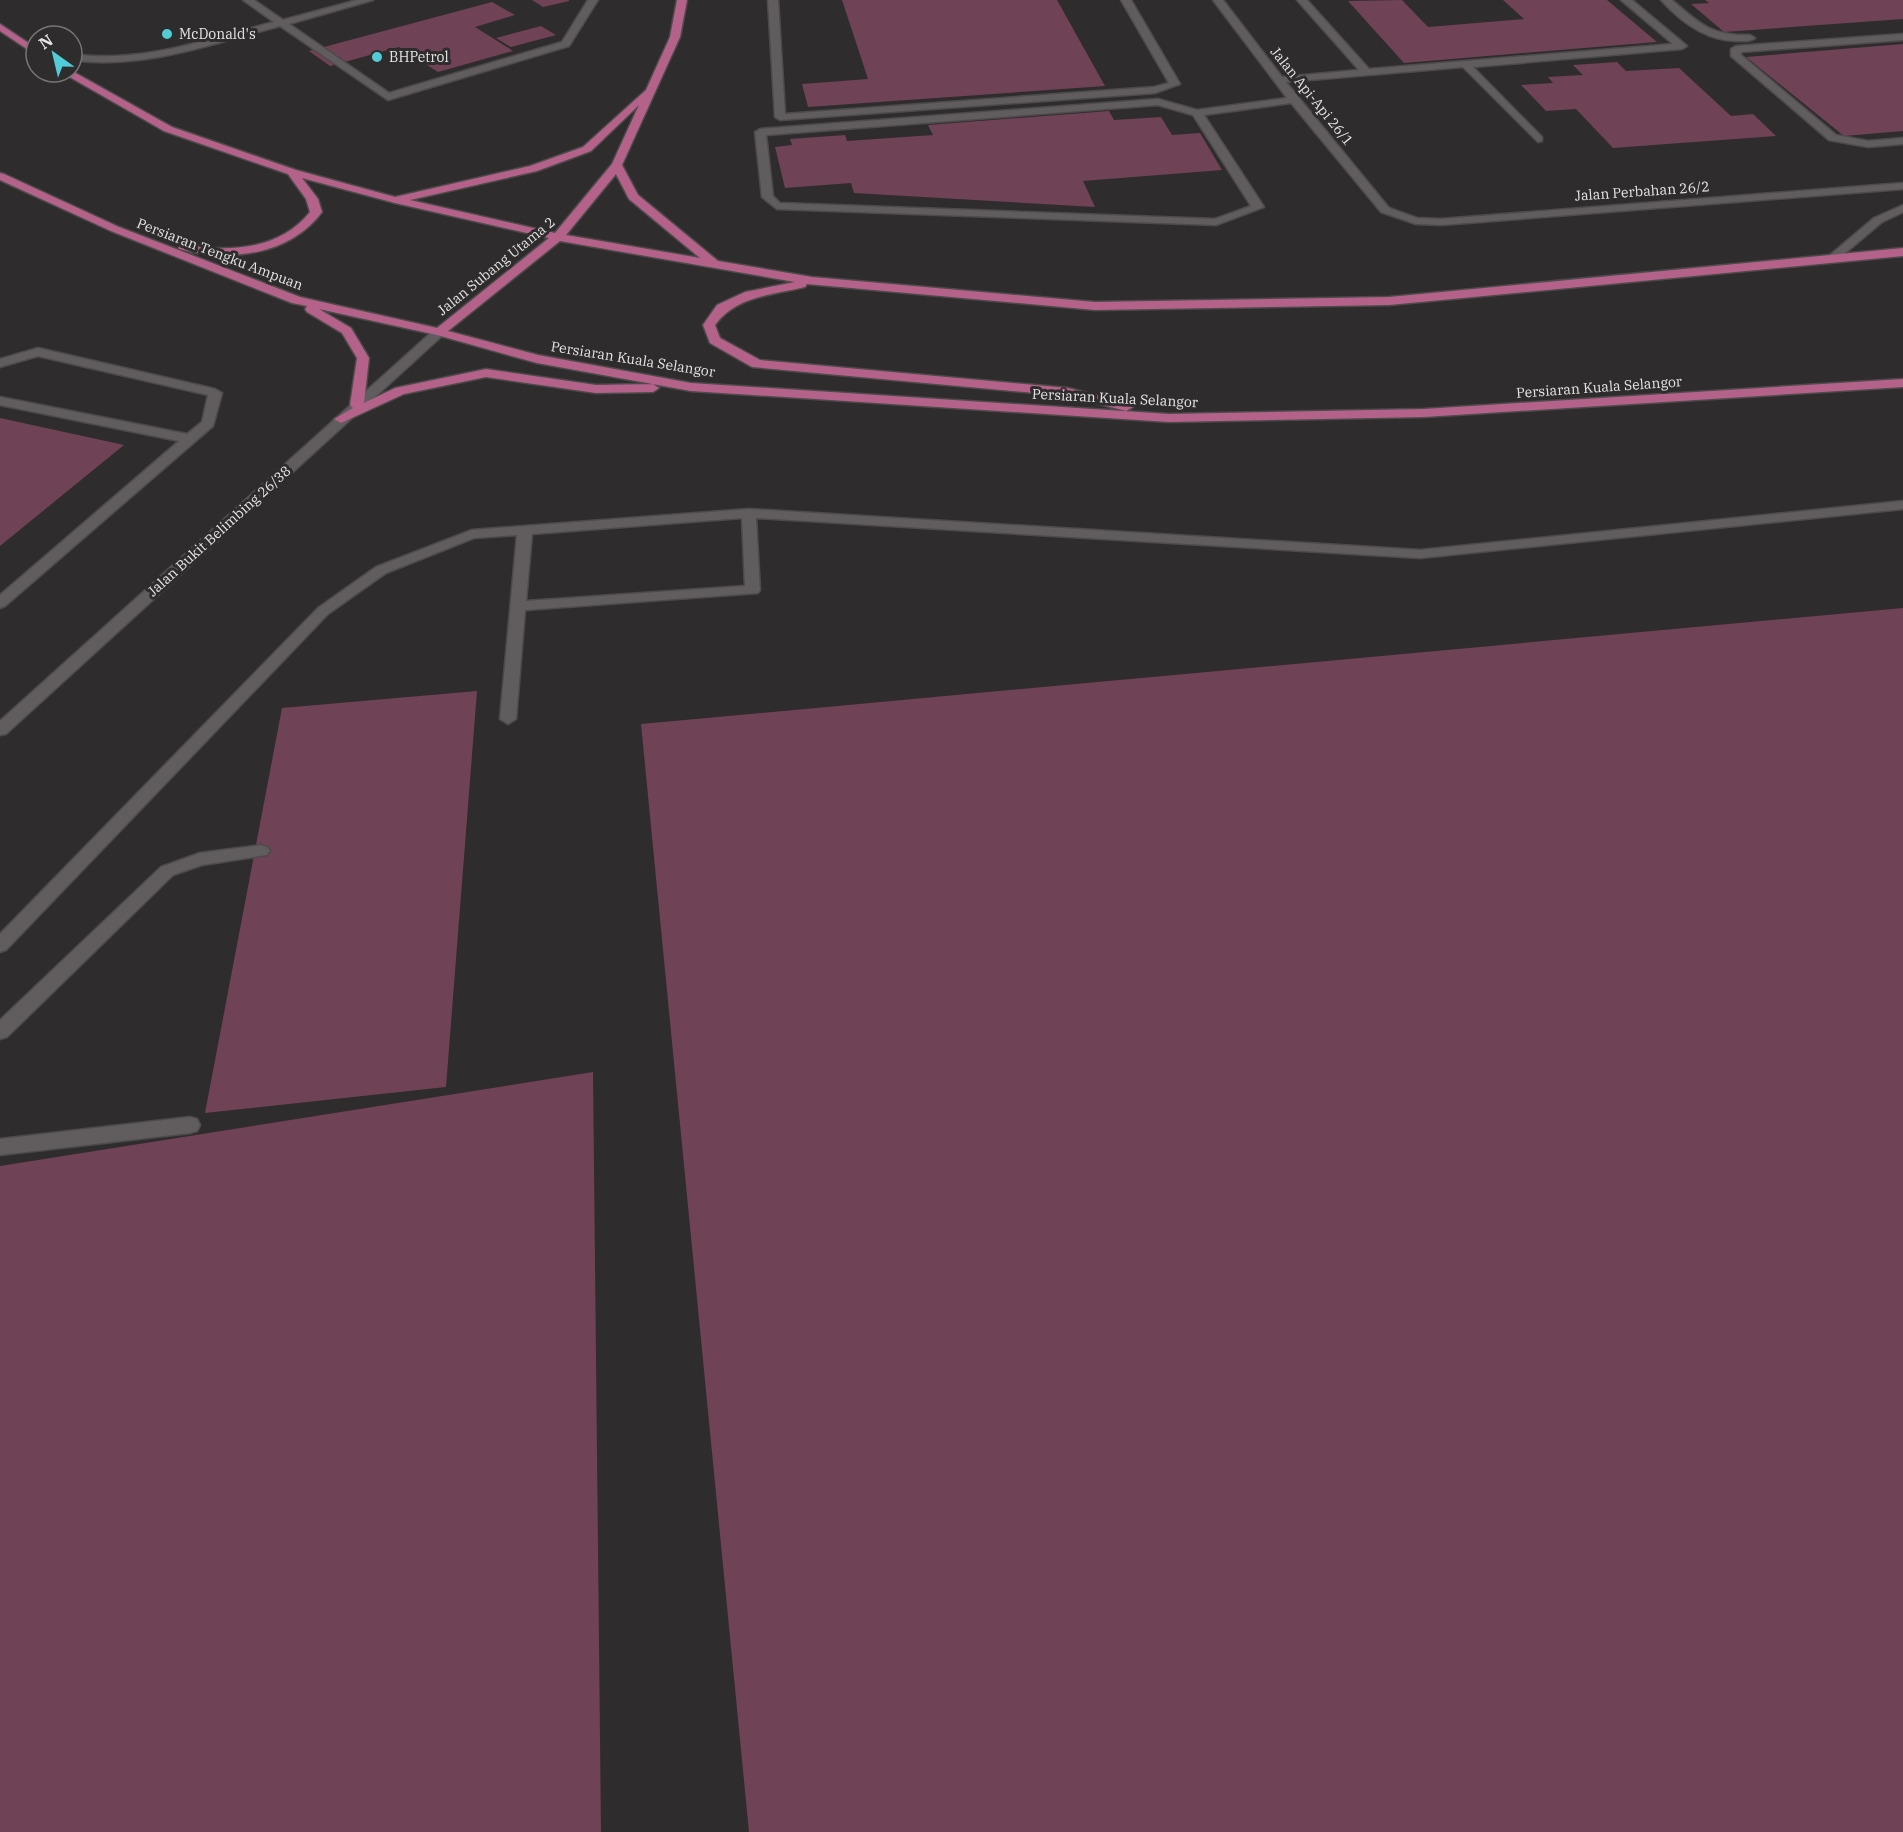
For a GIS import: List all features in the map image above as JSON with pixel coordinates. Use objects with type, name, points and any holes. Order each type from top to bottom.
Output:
[{"type":"main road","name":"Jalan Subang Utama 2","points":[[439,332],[558,237],[617,165],[675,37],[681,0]]},
{"type":"main road","points":[[0,27],[24,44]]},
{"type":"main road","points":[[84,82],[168,129],[292,172],[395,200],[558,237],[718,267],[812,281],[1095,306],[1377,301],[1903,252]]},
{"type":"main road","points":[[395,200],[533,169],[587,149],[654,85]]},
{"type":"main road","points":[[617,165],[633,197],[718,267]]},
{"type":"main road","points":[[115,230],[200,252],[244,250],[281,241],[300,230],[316,212],[312,199],[292,172]]},
{"type":"main road","name":"Persiaran Tengku Ampuan","points":[[0,176],[115,230],[296,300],[439,332]]},
{"type":"main road","points":[[812,281],[749,295],[721,308],[709,325],[714,340],[758,364],[1068,392],[1169,418]]},
{"type":"main road","points":[[296,300],[347,331],[363,358],[357,405]]},
{"type":"main road","name":"Persiaran Kuala Selangor","points":[[439,332],[537,358],[691,387],[1169,418],[1424,413],[1903,383]]},
{"type":"main road","points":[[341,419],[400,391],[486,373],[596,389],[691,387]]},
{"type":"street","points":[[248,0],[388,97],[566,44],[593,0]]},
{"type":"street","points":[[84,59],[100,61],[156,56],[368,0]]},
{"type":"street","points":[[773,0],[780,117],[1155,90],[1175,84],[1126,0]]},
{"type":"street","name":"Jalan Api-Api 26/1","points":[[1218,0],[1294,100],[1385,210]]},
{"type":"street","points":[[1302,0],[1366,72]]},
{"type":"street","points":[[1279,80],[1682,46],[1626,0]]},
{"type":"street","points":[[1666,0],[1707,34],[1725,40],[1903,27]]},
{"type":"street","points":[[1903,38],[1736,49],[1736,56],[1833,138],[1868,144],[1903,141]]},
{"type":"street","points":[[1465,64],[1538,139]]},
{"type":"street","points":[[1197,113],[1258,207],[1216,222],[777,206],[768,197],[760,132],[1158,102],[1197,113],[1294,100]]},
{"type":"street","name":"Jalan Perbahan 26/2","points":[[1385,210],[1416,220],[1441,222],[1903,186]]},
{"type":"street","points":[[1833,258],[1878,220],[1903,208]]},
{"type":"street","name":"Jalan Bukit Belimbing 26/38","points":[[0,730],[439,332]]},
{"type":"street","points":[[0,363],[38,352],[215,393],[208,423],[0,603]]},
{"type":"street","points":[[0,401],[189,439]]},
{"type":"street","points":[[0,945],[323,611],[381,570],[472,534],[749,513],[1420,554],[1903,505]]},
{"type":"street","points":[[518,606],[753,590],[749,513]]},
{"type":"street","points":[[508,719],[525,530]]},
{"type":"street","points":[[0,1032],[167,871],[200,859],[261,851]]},
{"type":"street","points":[[0,1147],[190,1125]]},
{"type":"building","points":[[532,0],[569,0],[569,1],[543,7]]},
{"type":"building","points":[[842,0],[1057,0],[1105,86],[808,107],[802,84],[868,79]]},
{"type":"building","points":[[1402,0],[1428,27],[1524,19],[1503,0],[1607,0],[1657,42],[1404,63],[1348,1]]},
{"type":"building","points":[[1705,0],[1903,0],[1903,19],[1724,32],[1691,4],[1709,3]]},
{"type":"building","points":[[492,2],[515,15],[475,27],[513,51],[438,72],[399,47],[330,66],[309,51]]},
{"type":"building","points":[[541,26],[556,35],[511,47],[496,38]]},
{"type":"building","points":[[1903,44],[1903,131],[1844,136],[1746,57]]},
{"type":"building","points":[[1617,62],[1626,71],[1679,68],[1731,116],[1753,114],[1776,136],[1613,148],[1576,109],[1546,111],[1521,85],[1553,83],[1548,77],[1583,75],[1573,65]]},
{"type":"building","points":[[1109,111],[1114,120],[1161,117],[1172,135],[1200,133],[1222,170],[1083,181],[1095,207],[854,193],[851,183],[785,188],[775,147],[792,145],[790,139],[845,135],[847,141],[933,135],[928,125]]},
{"type":"building","points":[[0,418],[124,445],[0,546]]},
{"type":"building","points":[[1903,608],[1903,1832],[749,1832],[641,724]]},
{"type":"building","points":[[477,691],[446,1087],[205,1113],[282,708]]},
{"type":"building","points":[[593,1072],[601,1832],[0,1832],[0,1166]]},
{"type":"place","name":"McDonald's","points":[[167,34]]},
{"type":"place","name":"BHPetrol","points":[[377,57]]}]
